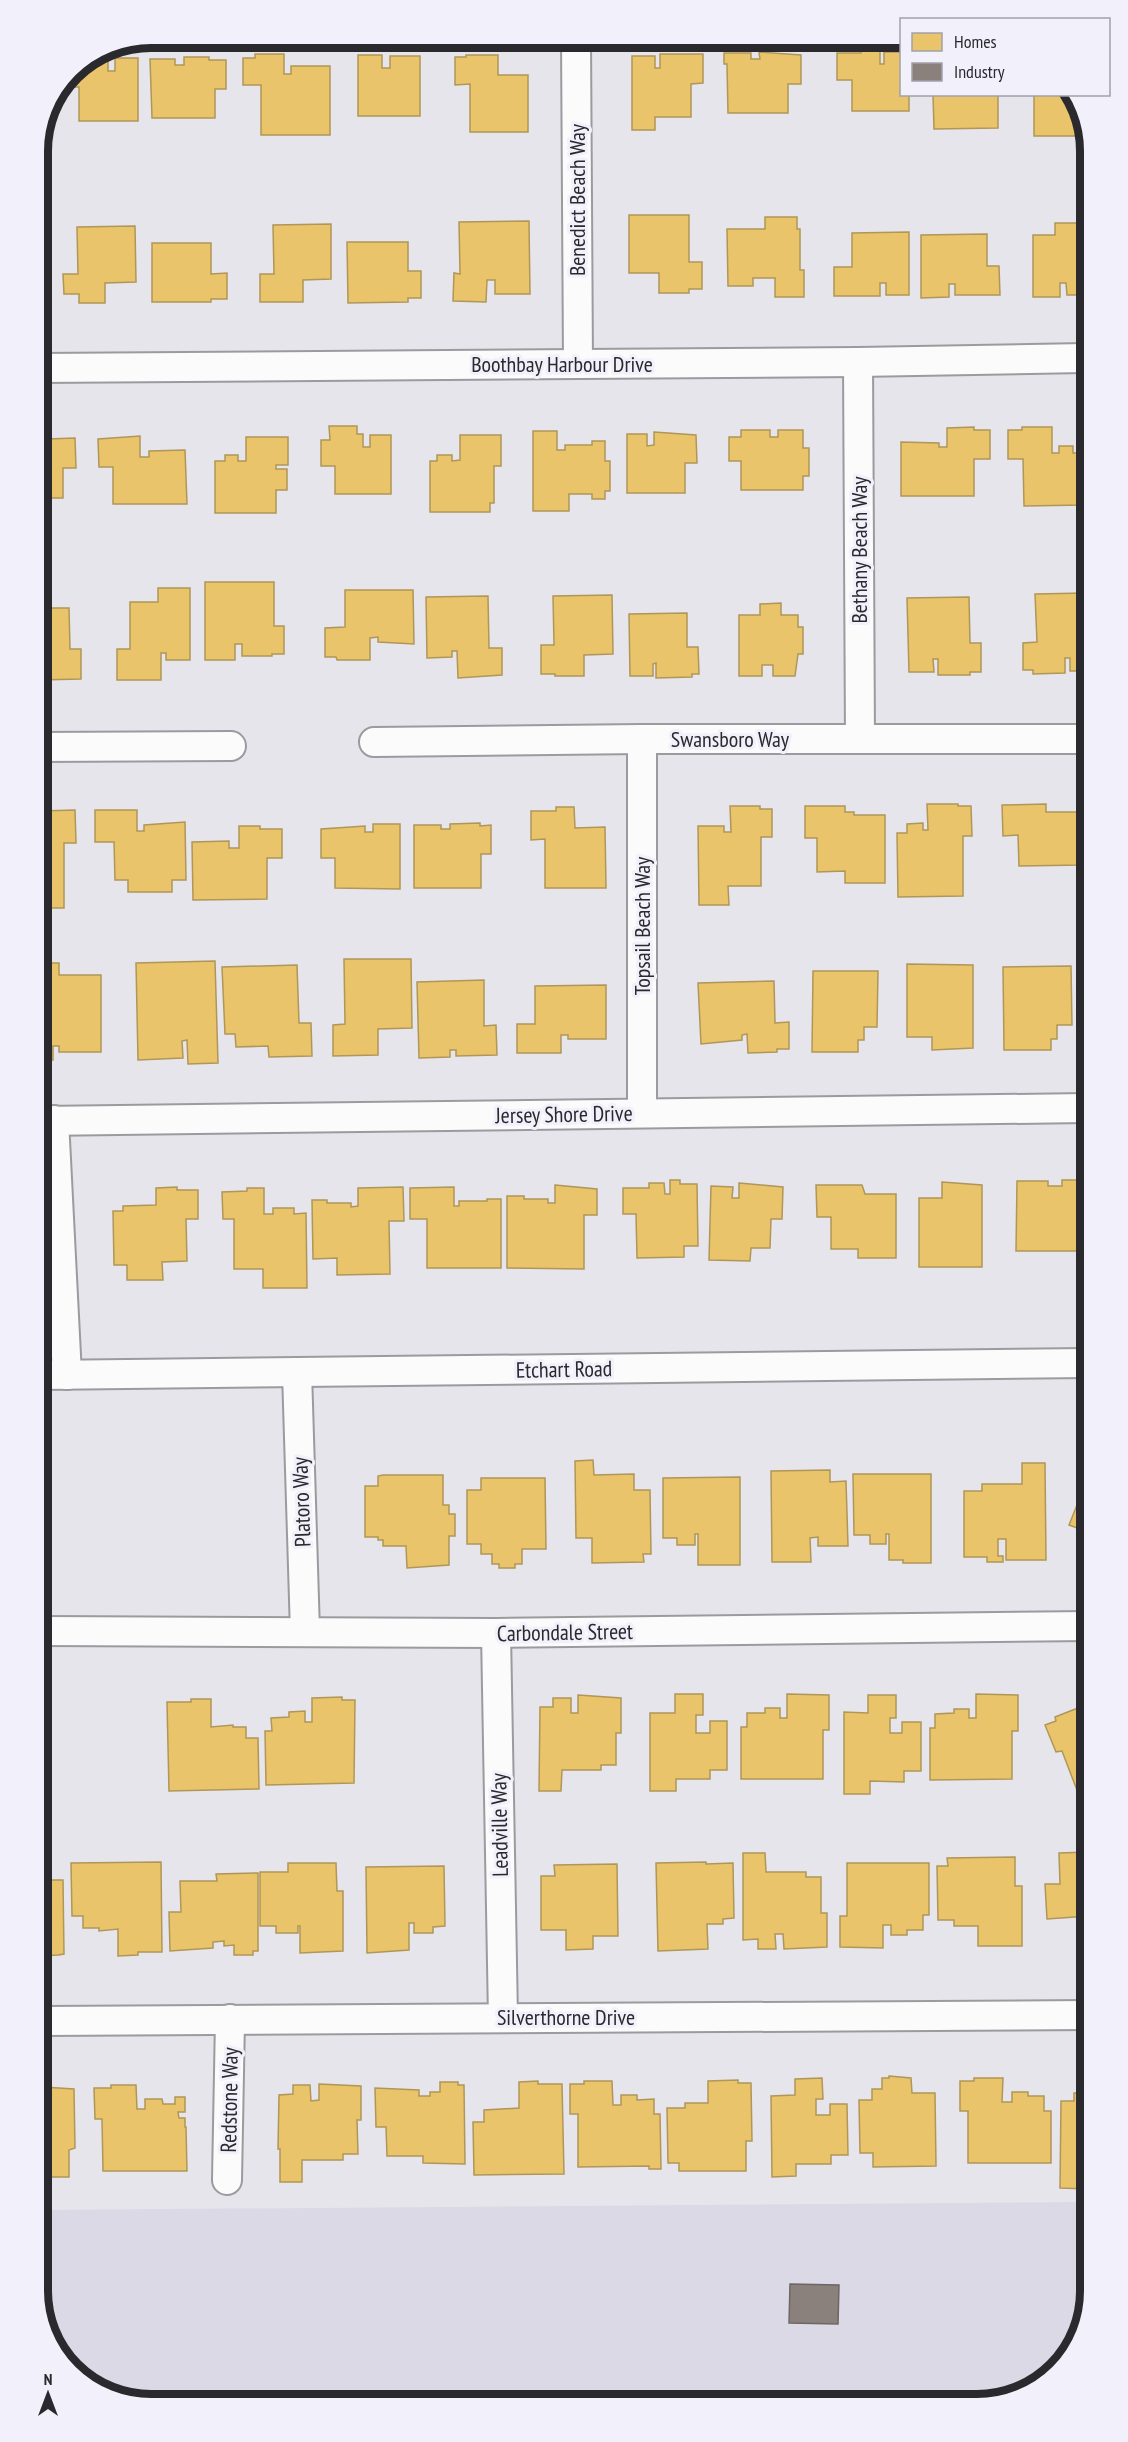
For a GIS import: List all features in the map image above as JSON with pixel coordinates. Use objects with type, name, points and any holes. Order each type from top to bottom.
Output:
[{"type":"street","name":"Benedict Beach Way","points":[[576,48],[578,363]]},
{"type":"street","name":"Boothbay Harbour Drive","points":[[48,368],[1080,358]]},
{"type":"street","name":"Bethany Beach Way","points":[[858,362],[860,738]]},
{"type":"street","name":"Swansboro Way","points":[[374,742],[642,738],[1080,738]]},
{"type":"street","name":"Topsail Beach Way","points":[[642,738],[642,1113]]},
{"type":"street","points":[[48,747],[231,746]]},
{"type":"street","name":"Jersey Shore Drive","points":[[48,1121],[1080,1108]]},
{"type":"street","points":[[48,1157],[54,1375]]},
{"type":"street","name":"Etchart Road","points":[[54,1375],[1080,1363]]},
{"type":"street","name":"Platoro Way","points":[[297,1372],[305,1632]]},
{"type":"street","name":"Carbondale Street","points":[[48,1630],[496,1633],[1080,1626]]},
{"type":"street","name":"Leadville Way","points":[[496,1633],[503,2018]]},
{"type":"street","name":"Silverthorne Drive","points":[[48,2021],[1080,2014]]},
{"type":"street","name":"Redstone Way","points":[[227,2180],[230,2019]]},
{"type":"shaded area","points":[[1080,2202],[1080,2291],[1075,2324],[1063,2348],[1040,2373],[1010,2389],[990,2393],[144,2394],[112,2386],[88,2373],[78,2364],[69,2354],[53,2324],[48,2291],[48,2210]]},
{"type":"building: Homes","points":[[861,49],[880,49],[880,64],[884,64],[884,52],[900,52],[900,96],[909,96],[909,111],[852,111],[852,80],[837,80],[837,53],[861,53]]},
{"type":"building: Homes","points":[[759,52],[801,55],[801,84],[788,84],[788,113],[728,113],[727,64],[724,64],[724,53],[751,53],[751,59],[760,59]]},
{"type":"building: Homes","points":[[255,54],[284,54],[284,74],[291,74],[291,66],[330,66],[330,135],[261,135],[261,85],[243,85],[243,58],[255,58]]},
{"type":"building: Homes","points":[[660,54],[703,54],[703,83],[691,84],[691,117],[655,117],[655,130],[632,130],[632,56],[655,56],[655,68],[660,68]]},
{"type":"building: Homes","points":[[358,55],[382,55],[382,68],[390,68],[390,56],[420,56],[420,116],[358,116]]},
{"type":"building: Homes","points":[[466,55],[498,55],[498,75],[528,75],[528,132],[470,132],[470,84],[455,85],[455,57],[466,57]]},
{"type":"building: Homes","points":[[184,57],[226,60],[226,89],[215,89],[215,118],[152,118],[150,59],[175,59],[175,65],[184,65]]},
{"type":"building: Homes","points":[[108,58],[108,71],[115,71],[115,58],[138,58],[138,121],[79,121],[79,87],[70,87],[83,74]]},
{"type":"building: Homes","points":[[933,96],[998,96],[998,128],[934,129]]},
{"type":"building: Homes","points":[[1034,96],[1063,96],[1075,118],[1079,136],[1034,136]]},
{"type":"building: Homes","points":[[629,215],[689,215],[689,262],[702,262],[702,289],[689,289],[689,293],[659,293],[659,273],[629,273]]},
{"type":"building: Homes","points":[[765,217],[797,217],[797,229],[800,229],[800,270],[804,270],[804,297],[775,297],[775,278],[753,278],[753,286],[728,286],[727,229],[765,229]]},
{"type":"building: Homes","points":[[529,221],[530,294],[495,294],[495,280],[487,280],[486,302],[453,301],[454,273],[460,274],[459,222]]},
{"type":"building: Homes","points":[[1055,223],[1080,223],[1080,295],[1067,295],[1066,283],[1060,283],[1060,297],[1033,297],[1033,235],[1055,235]]},
{"type":"building: Homes","points":[[331,224],[331,279],[303,280],[303,302],[260,302],[260,274],[274,274],[273,225]]},
{"type":"building: Homes","points":[[135,226],[136,282],[105,283],[105,303],[79,303],[79,294],[64,294],[63,274],[78,274],[77,227]]},
{"type":"building: Homes","points":[[909,232],[909,295],[886,295],[886,283],[880,283],[880,296],[834,296],[834,267],[852,267],[852,233]]},
{"type":"building: Homes","points":[[987,234],[987,266],[999,266],[1000,295],[955,295],[955,284],[949,284],[949,297],[921,298],[921,235]]},
{"type":"building: Homes","points":[[347,242],[408,242],[408,271],[421,271],[421,298],[408,298],[408,302],[348,303]]},
{"type":"building: Homes","points":[[152,243],[211,243],[211,274],[227,273],[227,299],[211,299],[211,302],[152,302]]},
{"type":"building: Homes","points":[[329,426],[357,426],[357,434],[363,434],[363,447],[370,447],[370,435],[391,435],[391,494],[335,494],[335,466],[321,466],[321,440],[330,440]]},
{"type":"building: Homes","points":[[974,427],[974,430],[990,430],[990,459],[974,459],[974,496],[901,496],[901,442],[939,443],[939,447],[947,447],[947,428]]},
{"type":"building: Homes","points":[[1022,427],[1052,427],[1052,453],[1059,453],[1059,446],[1073,446],[1073,453],[1080,453],[1080,505],[1024,506],[1023,459],[1008,459],[1008,430],[1022,430]]},
{"type":"building: Homes","points":[[741,430],[770,430],[770,437],[778,437],[778,430],[803,430],[803,448],[809,448],[809,476],[803,476],[803,490],[741,490],[741,461],[729,461],[729,437],[741,437]]},
{"type":"building: Homes","points":[[533,431],[557,431],[557,450],[565,450],[565,445],[592,445],[592,441],[605,441],[605,461],[610,461],[610,491],[605,491],[605,499],[592,499],[592,494],[569,494],[569,511],[533,511]]},
{"type":"building: Homes","points":[[654,432],[696,435],[697,463],[685,463],[685,493],[627,493],[627,434],[647,434],[647,446],[654,445]]},
{"type":"building: Homes","points":[[460,435],[501,435],[501,466],[494,466],[494,503],[490,503],[490,512],[430,512],[430,461],[437,461],[437,455],[452,455],[452,461],[460,460]]},
{"type":"building: Homes","points":[[140,436],[140,457],[149,457],[149,451],[185,450],[187,504],[113,504],[113,467],[99,467],[98,439]]},
{"type":"building: Homes","points":[[246,437],[288,437],[288,465],[276,465],[276,469],[287,469],[287,490],[276,490],[276,513],[215,513],[215,461],[225,461],[225,455],[238,455],[238,461],[246,461]]},
{"type":"building: Homes","points":[[75,438],[76,468],[63,468],[63,498],[48,498],[48,439]]},
{"type":"building: Homes","points":[[205,582],[274,582],[274,626],[284,626],[284,654],[242,656],[242,644],[235,644],[235,660],[205,660]]},
{"type":"building: Homes","points":[[158,588],[190,588],[190,660],[166,660],[166,653],[161,653],[161,680],[117,680],[117,649],[130,649],[130,602],[158,602]]},
{"type":"building: Homes","points":[[345,590],[413,590],[414,644],[378,642],[378,637],[370,638],[370,660],[337,660],[336,657],[325,657],[325,628],[345,627]]},
{"type":"building: Homes","points":[[1080,593],[1080,671],[1070,671],[1070,658],[1065,658],[1065,673],[1033,674],[1033,670],[1023,670],[1023,643],[1037,642],[1035,594]]},
{"type":"building: Homes","points":[[612,595],[613,654],[584,655],[584,676],[541,674],[541,645],[554,645],[553,596]]},
{"type":"building: Homes","points":[[488,596],[489,648],[502,648],[502,675],[458,678],[457,651],[452,651],[452,657],[427,658],[426,597]]},
{"type":"building: Homes","points":[[969,597],[970,643],[981,643],[981,672],[970,672],[970,675],[938,675],[938,659],[933,659],[934,672],[909,672],[907,598]]},
{"type":"building: Homes","points":[[781,603],[781,615],[798,615],[798,627],[803,627],[803,654],[798,654],[795,676],[773,676],[773,665],[762,665],[762,676],[739,676],[739,615],[760,615],[760,604]]},
{"type":"building: Homes","points":[[48,608],[69,608],[70,649],[81,649],[81,679],[48,680]]},
{"type":"building: Homes","points":[[687,613],[687,647],[698,647],[699,674],[692,674],[692,677],[656,678],[656,663],[653,664],[653,676],[630,676],[629,614]]},
{"type":"building: Homes","points":[[927,804],[971,806],[972,836],[963,836],[963,896],[898,897],[897,833],[907,833],[907,824],[923,823],[923,830],[928,830]]},
{"type":"building: Homes","points":[[1046,804],[1046,812],[1080,812],[1080,865],[1019,866],[1018,835],[1003,836],[1002,805]]},
{"type":"building: Homes","points":[[730,806],[760,806],[760,809],[772,809],[772,837],[761,837],[761,886],[728,886],[729,905],[699,905],[698,826],[724,826],[724,832],[731,832]]},
{"type":"building: Homes","points":[[805,806],[845,806],[845,812],[854,812],[854,815],[885,815],[885,883],[845,883],[845,871],[817,872],[817,838],[805,838]]},
{"type":"building: Homes","points":[[556,807],[574,807],[575,828],[605,827],[606,888],[545,888],[545,839],[531,840],[531,811],[556,811]]},
{"type":"building: Homes","points":[[75,810],[76,843],[64,843],[64,908],[48,908],[48,811]]},
{"type":"building: Homes","points":[[95,810],[137,810],[137,831],[144,831],[144,825],[185,822],[186,880],[172,880],[172,892],[128,892],[128,880],[115,880],[114,842],[95,842]]},
{"type":"building: Homes","points":[[480,823],[480,826],[491,825],[491,854],[481,854],[481,888],[414,888],[414,825],[441,825],[441,829],[450,829],[450,824]]},
{"type":"building: Homes","points":[[373,824],[400,824],[400,889],[335,888],[335,858],[321,858],[321,829],[365,826],[365,832],[373,832]]},
{"type":"building: Homes","points":[[239,826],[282,829],[282,858],[267,858],[267,899],[193,900],[192,842],[229,841],[229,848],[239,848]]},
{"type":"building: Homes","points":[[344,959],[411,959],[412,1028],[378,1029],[378,1055],[333,1056],[333,1025],[345,1024]]},
{"type":"building: Homes","points":[[215,961],[218,1063],[188,1064],[187,1040],[182,1041],[183,1058],[138,1060],[136,963]]},
{"type":"building: Homes","points":[[48,963],[59,963],[59,975],[101,975],[101,1052],[59,1052],[59,1046],[53,1046],[53,1060],[48,1060]]},
{"type":"building: Homes","points":[[907,964],[973,965],[973,1048],[932,1050],[932,1037],[907,1037]]},
{"type":"building: Homes","points":[[297,965],[299,1023],[311,1023],[312,1056],[269,1057],[268,1046],[236,1047],[235,1034],[225,1034],[222,967]]},
{"type":"building: Homes","points":[[1071,966],[1072,1025],[1057,1025],[1057,1039],[1051,1039],[1051,1050],[1004,1050],[1003,967]]},
{"type":"building: Homes","points":[[813,971],[878,971],[877,1027],[864,1027],[864,1040],[858,1040],[858,1052],[812,1052]]},
{"type":"building: Homes","points":[[484,980],[484,1026],[496,1025],[497,1055],[456,1056],[456,1050],[450,1050],[450,1057],[419,1058],[417,982]]},
{"type":"building: Homes","points":[[774,981],[775,1023],[789,1022],[789,1049],[777,1049],[777,1052],[748,1053],[747,1034],[742,1035],[742,1040],[701,1044],[698,983]]},
{"type":"building: Homes","points":[[606,985],[606,1039],[568,1039],[568,1035],[561,1035],[561,1053],[517,1053],[517,1024],[535,1024],[535,986]]},
{"type":"building: Homes","points":[[670,1180],[680,1180],[680,1184],[697,1184],[698,1246],[684,1246],[684,1257],[637,1258],[636,1214],[623,1214],[623,1188],[649,1188],[649,1183],[664,1183],[665,1194],[670,1194]]},
{"type":"building: Homes","points":[[1062,1180],[1080,1180],[1080,1251],[1016,1251],[1017,1181],[1048,1181],[1048,1186],[1062,1186]]},
{"type":"building: Homes","points":[[942,1182],[982,1185],[982,1267],[919,1267],[919,1198],[942,1198]]},
{"type":"building: Homes","points":[[739,1183],[783,1187],[782,1219],[771,1219],[770,1248],[751,1248],[750,1261],[709,1260],[711,1186],[733,1187],[732,1198],[739,1198]]},
{"type":"building: Homes","points":[[555,1185],[597,1189],[597,1215],[584,1215],[584,1269],[507,1268],[507,1196],[548,1199],[548,1203],[555,1203]]},
{"type":"building: Homes","points":[[816,1185],[862,1185],[865,1194],[896,1194],[896,1258],[858,1258],[858,1249],[831,1249],[831,1217],[817,1217]]},
{"type":"building: Homes","points":[[177,1187],[177,1190],[198,1190],[198,1219],[186,1219],[187,1261],[162,1262],[163,1280],[127,1280],[127,1265],[114,1265],[113,1211],[123,1211],[123,1206],[156,1205],[156,1188]]},
{"type":"building: Homes","points":[[403,1187],[404,1221],[389,1221],[390,1274],[337,1275],[337,1258],[313,1259],[312,1200],[327,1200],[327,1203],[351,1203],[351,1207],[358,1206],[358,1188]]},
{"type":"building: Homes","points":[[454,1187],[454,1206],[459,1206],[459,1201],[501,1199],[501,1268],[427,1268],[427,1219],[410,1219],[410,1188]]},
{"type":"building: Homes","points":[[247,1188],[264,1188],[264,1214],[273,1214],[273,1208],[294,1208],[294,1214],[306,1213],[307,1288],[263,1288],[263,1269],[234,1269],[234,1219],[223,1219],[222,1192],[247,1191]]},
{"type":"building: Homes","points":[[593,1460],[594,1475],[634,1474],[634,1490],[650,1490],[651,1554],[643,1554],[644,1562],[592,1563],[592,1538],[576,1538],[575,1461]]},
{"type":"building: Homes","points":[[1022,1463],[1045,1463],[1046,1560],[1006,1560],[1006,1539],[998,1539],[998,1556],[1003,1556],[1003,1562],[987,1562],[987,1557],[964,1557],[964,1491],[982,1491],[982,1484],[1022,1484]]},
{"type":"building: Homes","points":[[830,1470],[830,1482],[846,1481],[848,1546],[818,1546],[818,1537],[810,1538],[811,1562],[772,1562],[771,1471]]},
{"type":"building: Homes","points":[[853,1474],[931,1474],[931,1563],[903,1563],[903,1560],[889,1560],[889,1534],[886,1534],[886,1544],[870,1544],[870,1535],[854,1535]]},
{"type":"building: Homes","points":[[383,1475],[443,1475],[443,1505],[449,1505],[449,1514],[455,1514],[455,1536],[449,1536],[449,1565],[407,1568],[406,1546],[383,1546],[383,1540],[378,1540],[378,1537],[365,1537],[365,1486],[378,1486],[378,1476]]},
{"type":"building: Homes","points":[[740,1477],[740,1565],[698,1565],[698,1534],[695,1534],[695,1545],[677,1545],[677,1538],[663,1538],[663,1478]]},
{"type":"building: Homes","points":[[481,1478],[545,1478],[546,1549],[522,1549],[522,1564],[515,1564],[515,1568],[499,1568],[499,1564],[492,1564],[492,1554],[481,1554],[481,1544],[467,1544],[467,1490],[481,1490]]},
{"type":"building: Homes","points":[[1080,1498],[1080,1529],[1069,1525]]},
{"type":"building: Homes","points":[[675,1694],[703,1694],[703,1715],[696,1715],[696,1733],[710,1733],[710,1721],[727,1721],[727,1770],[710,1770],[710,1779],[676,1779],[676,1791],[650,1791],[650,1713],[675,1713]]},
{"type":"building: Homes","points":[[787,1694],[829,1695],[829,1730],[823,1730],[823,1779],[741,1779],[741,1727],[747,1727],[747,1713],[765,1713],[765,1708],[780,1708],[780,1718],[787,1718]]},
{"type":"building: Homes","points":[[976,1694],[1018,1695],[1018,1731],[1012,1731],[1012,1779],[930,1780],[930,1728],[935,1728],[935,1714],[954,1713],[954,1709],[969,1709],[969,1718],[976,1718]]},
{"type":"building: Homes","points":[[578,1695],[621,1698],[621,1733],[616,1733],[616,1765],[601,1765],[601,1770],[562,1770],[561,1791],[539,1791],[540,1707],[553,1707],[553,1698],[571,1698],[571,1713],[578,1713]]},
{"type":"building: Homes","points":[[868,1695],[896,1695],[896,1718],[890,1718],[890,1733],[902,1733],[902,1722],[921,1722],[921,1771],[904,1771],[904,1782],[870,1781],[870,1794],[844,1794],[844,1712],[868,1713]]},
{"type":"building: Homes","points":[[342,1697],[342,1700],[355,1700],[354,1783],[266,1785],[265,1731],[272,1731],[271,1718],[289,1717],[289,1712],[305,1711],[305,1722],[312,1722],[312,1698]]},
{"type":"building: Homes","points":[[191,1699],[211,1699],[211,1727],[233,1725],[233,1727],[246,1727],[246,1738],[258,1738],[259,1789],[169,1791],[167,1702],[191,1702]]},
{"type":"building: Homes","points":[[1080,1707],[1080,1798],[1062,1751],[1056,1752],[1045,1725],[1056,1721],[1055,1717]]},
{"type":"building: Homes","points":[[1080,1852],[1080,1917],[1047,1919],[1045,1884],[1060,1884],[1059,1853]]},
{"type":"building: Homes","points":[[743,1853],[765,1853],[766,1872],[806,1872],[806,1877],[821,1877],[821,1913],[827,1913],[827,1947],[784,1949],[783,1934],[775,1934],[776,1949],[758,1949],[758,1939],[743,1940]]},
{"type":"building: Homes","points":[[1015,1857],[1015,1886],[1022,1886],[1022,1946],[978,1946],[978,1926],[954,1926],[954,1920],[938,1920],[937,1866],[948,1866],[947,1858]]},
{"type":"building: Homes","points":[[161,1862],[162,1952],[138,1952],[138,1955],[118,1956],[118,1929],[99,1931],[99,1928],[83,1928],[83,1916],[72,1916],[71,1863]]},
{"type":"building: Homes","points":[[706,1862],[706,1864],[733,1863],[734,1918],[723,1919],[723,1924],[707,1924],[708,1949],[658,1951],[656,1863]]},
{"type":"building: Homes","points":[[288,1863],[336,1863],[337,1891],[343,1891],[343,1951],[300,1953],[300,1926],[298,1926],[298,1933],[276,1933],[276,1926],[260,1926],[260,1872],[288,1872]]},
{"type":"building: Homes","points":[[847,1863],[929,1863],[929,1915],[923,1915],[923,1930],[907,1930],[907,1935],[891,1935],[891,1925],[883,1925],[883,1948],[840,1947],[840,1916],[847,1916]]},
{"type":"building: Homes","points":[[617,1864],[618,1936],[593,1936],[593,1949],[566,1950],[566,1930],[541,1930],[541,1876],[555,1876],[554,1865]]},
{"type":"building: Homes","points":[[444,1866],[445,1926],[433,1927],[433,1933],[414,1933],[414,1923],[409,1923],[409,1950],[367,1953],[366,1867]]},
{"type":"building: Homes","points":[[258,1873],[258,1951],[253,1951],[253,1955],[234,1955],[234,1945],[224,1946],[224,1941],[213,1942],[213,1948],[170,1951],[169,1912],[181,1912],[180,1881],[217,1881],[216,1874]]},
{"type":"building: Homes","points":[[48,1880],[63,1880],[64,1954],[48,1956]]},
{"type":"building: Homes","points":[[889,2076],[911,2078],[912,2093],[935,2093],[936,2166],[873,2167],[873,2153],[860,2153],[859,2100],[872,2100],[872,2089],[882,2089],[882,2078],[889,2078]]},
{"type":"building: Homes","points":[[822,2078],[823,2099],[816,2099],[816,2115],[830,2115],[830,2104],[847,2104],[848,2155],[831,2155],[831,2164],[796,2164],[796,2176],[772,2177],[771,2096],[795,2095],[795,2079]]},
{"type":"building: Homes","points":[[974,2078],[1003,2078],[1002,2102],[1012,2102],[1012,2092],[1028,2092],[1028,2096],[1044,2096],[1044,2111],[1051,2111],[1051,2163],[968,2163],[968,2111],[960,2111],[960,2081],[974,2081]]},
{"type":"building: Homes","points":[[738,2080],[738,2083],[751,2083],[752,2141],[746,2141],[746,2171],[679,2171],[679,2163],[668,2163],[667,2108],[685,2108],[685,2103],[708,2103],[708,2081]]},
{"type":"building: Homes","points":[[538,2081],[538,2084],[562,2084],[564,2174],[474,2175],[473,2122],[484,2122],[484,2110],[519,2108],[519,2082]]},
{"type":"building: Homes","points":[[584,2081],[612,2081],[613,2105],[621,2105],[621,2095],[637,2095],[637,2100],[654,2099],[654,2114],[660,2114],[661,2169],[649,2169],[649,2166],[578,2167],[578,2114],[570,2114],[570,2084],[584,2084]]},
{"type":"building: Homes","points":[[440,2082],[458,2082],[458,2085],[464,2085],[465,2164],[423,2163],[423,2156],[387,2156],[386,2127],[376,2127],[375,2088],[419,2090],[419,2096],[430,2096],[430,2092],[440,2092]]},
{"type":"building: Homes","points":[[319,2084],[361,2086],[361,2120],[357,2120],[358,2154],[343,2154],[343,2160],[302,2160],[302,2182],[280,2182],[279,2095],[293,2094],[293,2085],[310,2085],[311,2101],[319,2100]]},
{"type":"building: Homes","points":[[111,2085],[136,2085],[137,2109],[145,2109],[145,2099],[162,2099],[163,2104],[175,2104],[175,2097],[185,2097],[185,2112],[178,2112],[179,2118],[185,2118],[187,2171],[103,2171],[102,2119],[95,2119],[94,2088],[111,2088]]},
{"type":"building: Homes","points":[[48,2087],[74,2089],[75,2148],[69,2150],[69,2177],[48,2177]]},
{"type":"building: Homes","points":[[1074,2093],[1080,2093],[1080,2189],[1060,2188],[1061,2101],[1074,2101]]},
{"type":"building: Industry","points":[[790,2284],[839,2285],[838,2324],[789,2323]]}]
